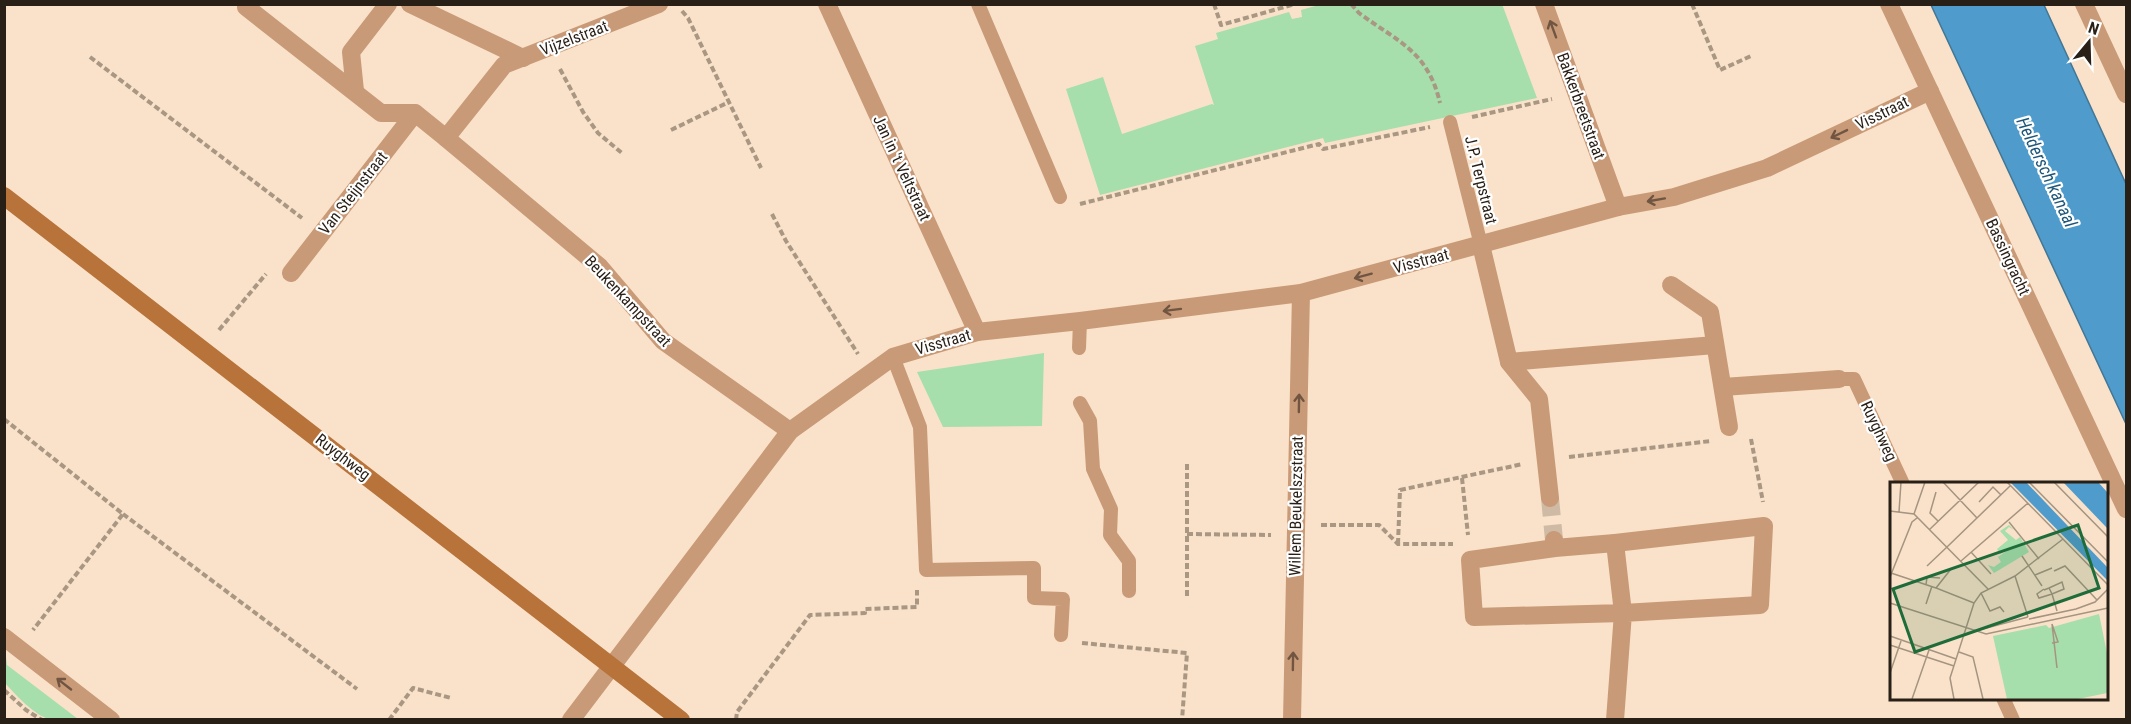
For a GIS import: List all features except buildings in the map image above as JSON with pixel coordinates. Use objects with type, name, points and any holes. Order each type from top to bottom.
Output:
[{"type":"street","points":[[246,4],[246,7],[381,113],[415,112]]},
{"type":"street","points":[[355,92],[351,52],[388,4]]},
{"type":"street","points":[[410,4],[523,58]]},
{"type":"street","name":"Vijzelstraat","points":[[523,58],[659,4]]},
{"type":"street","name":"Jan in 't Veltstraat","points":[[827,4],[977,332]]},
{"type":"street","name":"Bakkerbreetstraat","points":[[1544,4],[1618,207]]},
{"type":"street","name":"Bassingracht","points":[[1889,4],[2127,509]]},
{"type":"street","points":[[2084,4],[2127,94]]},
{"type":"street","points":[[446,138],[504,65],[523,58]]},
{"type":"street","name":"Visstraat","points":[[571,720],[790,431],[893,357],[977,332],[1301,293],[1618,207],[1674,197],[1767,168],[1930,91]]},
{"type":"street","name":"Van Steijnstraat","points":[[291,273],[415,112]]},
{"type":"street","name":"Beukenkampstraat","points":[[415,112],[600,267],[663,341],[790,431]]},
{"type":"street","name":"Ruyghweg","points":[[4,196],[681,720]]},
{"type":"street","points":[[1481,245],[1509,362],[1539,399],[1550,498]]},
{"type":"street","points":[[1671,285],[1710,312],[1729,427]]},
{"type":"street","name":"Willem Beukelszstraat","points":[[1292,720],[1301,293]]},
{"type":"street","points":[[1509,362],[1715,345]]},
{"type":"street","points":[[1723,387],[1846,379]]},
{"type":"street","points":[[1764,526],[1760,605],[1623,613],[1474,617],[1469,552],[1555,544],[1615,543],[1764,526]]},
{"type":"street","points":[[1615,543],[1623,613],[1616,720]]},
{"type":"street","points":[[12,643],[111,720]]},
{"type":"lane","points":[[978,4],[1060,197]]},
{"type":"lane","name":"J.P. Terpstraat","points":[[1450,123],[1481,245]]},
{"type":"lane","points":[[1080,321],[1080,348]]},
{"type":"lane","name":"Visstraat","points":[[893,357],[920,427],[926,570]]},
{"type":"lane","name":"Ruyghweg","points":[[1846,379],[1902,482]]},
{"type":"lane","points":[[1080,404],[1090,422],[1093,469],[1111,509],[1110,535],[1129,561],[1129,591]]},
{"type":"lane","points":[[926,570],[1034,568],[1034,598],[1063,599],[1060,635]]},
{"type":"lane","points":[[2003,700],[2013,720]]},
{"type":"path","points":[[675,4],[688,18],[761,168]]},
{"type":"path","points":[[1214,4],[1221,25],[1295,4]]},
{"type":"path","points":[[1351,4],[1359,13],[1420,58],[1431,74],[1443,118],[1450,123]]},
{"type":"path","points":[[1692,4],[1720,70],[1751,56]]},
{"type":"path","points":[[549,47],[583,112],[604,139],[623,154]]},
{"type":"path","points":[[90,57],[321,233]]},
{"type":"path","points":[[1060,197],[1069,207],[1319,144],[1323,149],[1450,123],[1576,93]]},
{"type":"path","points":[[671,129],[729,102]]},
{"type":"path","points":[[772,214],[786,241],[870,374]]},
{"type":"path","points":[[203,349],[265,274],[291,273]]},
{"type":"path","points":[[4,419],[123,514],[357,689]]},
{"type":"path","points":[[1398,544],[1400,490],[1545,460],[1716,441],[1729,427],[1752,440],[1766,515],[1764,526]]},
{"type":"path","points":[[1187,464],[1187,596]]},
{"type":"path","points":[[1187,534],[1379,525],[1398,544],[1469,552],[1462,478]]},
{"type":"path","points":[[12,643],[123,514]]},
{"type":"path","points":[[736,720],[737,712],[810,615],[865,613],[865,609],[917,607],[917,589],[926,570]]},
{"type":"path","points":[[1060,635],[1060,641],[1187,653],[1182,720]]},
{"type":"path","points":[[388,720],[413,688],[451,698]]},
{"type":"path","points":[[4,690],[26,710],[42,720]]},
{"type":"green space","points":[[1502,4],[1537,98],[1325,143],[1323,138],[1100,195],[1066,89],[1103,77],[1122,134],[1214,105],[1195,46],[1218,39],[1216,33],[1289,12],[1292,19],[1302,17],[1301,10],[1319,5]]},
{"type":"green space","points":[[1044,353],[1042,426],[943,427],[917,372]]},
{"type":"green space","points":[[5,648],[7,665],[78,719],[52,720],[43,717],[19,698],[5,683]]},
{"type":"water","name":"Heldersch kanaal","points":[[1931,5],[2044,5],[2126,184],[2126,424]]},
{"type":"tunnel","points":[[1550,498],[1554,540]]}]
